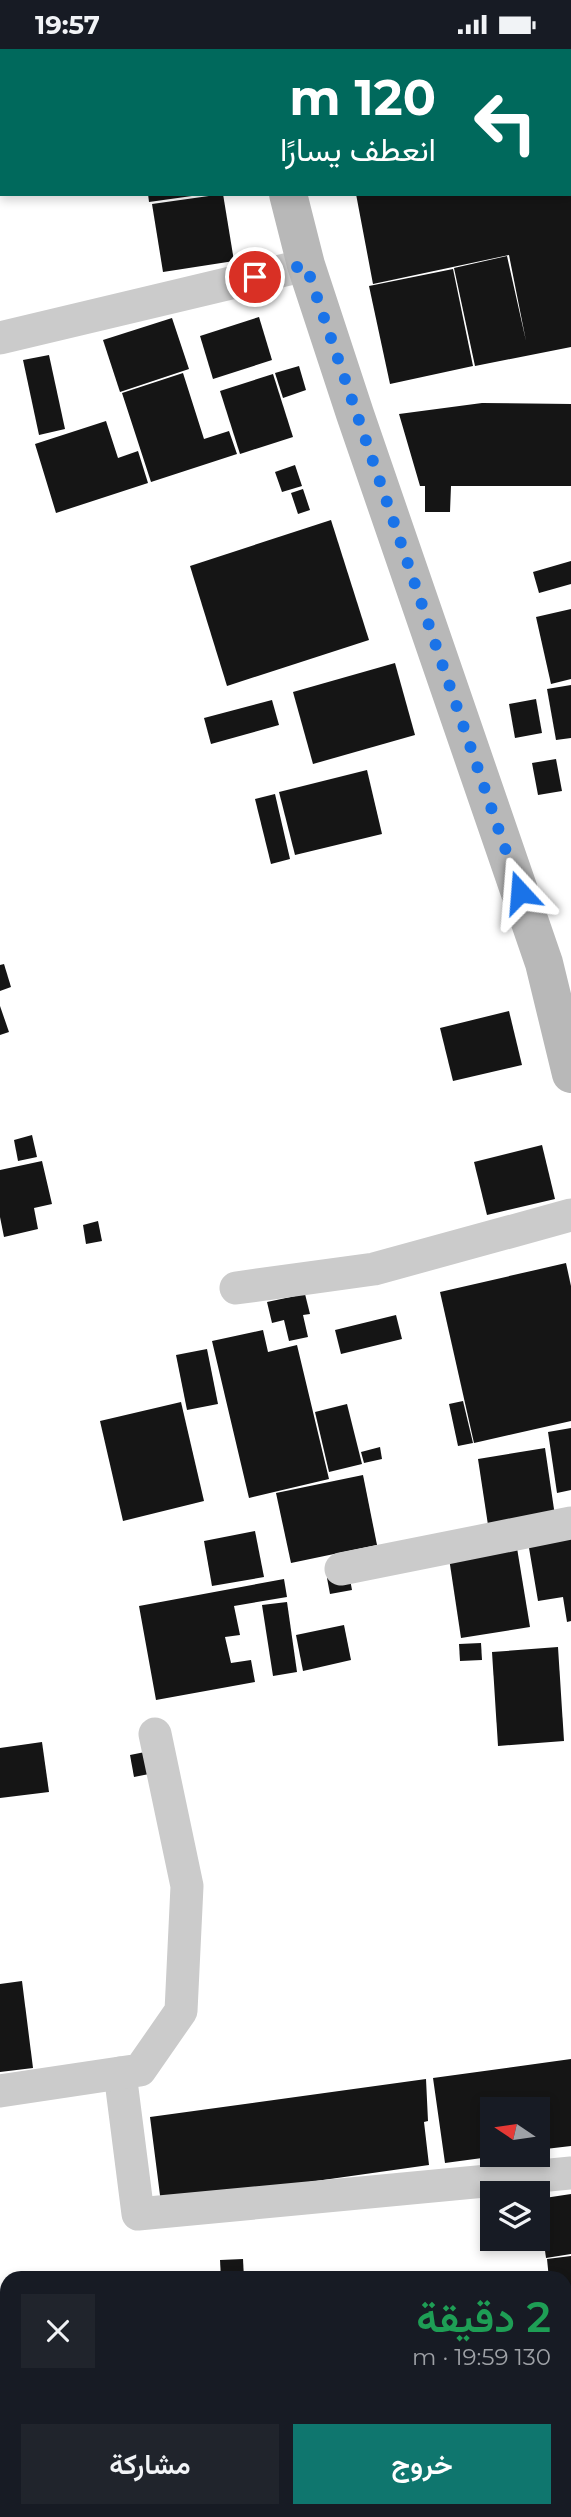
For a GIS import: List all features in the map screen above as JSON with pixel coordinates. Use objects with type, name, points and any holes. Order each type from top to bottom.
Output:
[{"type":"main road","points":[[289,196],[306,265],[544,963],[571,1074]]},
{"type":"street","points":[[0,338],[306,265]]},
{"type":"street","points":[[236,1288],[374,1269],[571,1215]]},
{"type":"street","points":[[341,1569],[571,1523]]},
{"type":"street","points":[[0,2091],[140,2070],[181,2011],[187,1886],[155,1734]]},
{"type":"street","points":[[120,2073],[138,2214],[571,2173]]},
{"type":"building","points":[[148,196],[192,196],[149,202]]},
{"type":"building","points":[[223,196],[234,261],[163,272],[152,204]]},
{"type":"building","points":[[356,196],[571,196],[571,347],[475,366],[454,268],[507,256],[526,341],[509,255],[373,284]]},
{"type":"building","points":[[453,269],[473,366],[390,384],[369,286]]},
{"type":"building","points":[[259,317],[272,360],[213,379],[200,336]]},
{"type":"building","points":[[172,318],[189,369],[120,392],[103,340]]},
{"type":"building","points":[[49,355],[65,429],[39,435],[23,360]]},
{"type":"building","points":[[299,366],[306,390],[283,398],[275,373]]},
{"type":"building","points":[[183,373],[204,439],[229,431],[237,454],[151,482],[122,393]]},
{"type":"building","points":[[273,374],[293,437],[240,454],[220,391]]},
{"type":"building","points":[[482,403],[571,404],[571,486],[451,486],[450,512],[425,512],[425,486],[420,486],[399,414]]},
{"type":"building","points":[[106,421],[118,458],[138,451],[148,483],[56,513],[35,444]]},
{"type":"building","points":[[295,465],[302,486],[282,492],[275,472]]},
{"type":"building","points":[[303,489],[310,510],[298,514],[291,493]]},
{"type":"building","points":[[331,520],[369,640],[227,686],[190,566]]},
{"type":"building","points":[[571,561],[571,584],[539,593],[533,572]]},
{"type":"building","points":[[571,609],[571,679],[551,684],[536,617]]},
{"type":"building","points":[[395,663],[415,735],[313,764],[293,692]]},
{"type":"building","points":[[571,685],[571,738],[556,740],[547,689]]},
{"type":"building","points":[[536,699],[542,733],[515,738],[509,704]]},
{"type":"building","points":[[272,700],[279,725],[211,744],[204,718]]},
{"type":"building","points":[[556,759],[562,791],[538,795],[532,763]]},
{"type":"building","points":[[367,770],[382,834],[295,855],[279,792]]},
{"type":"building","points":[[275,794],[290,859],[271,864],[255,799]]},
{"type":"building","points":[[4,964],[11,987],[0,991],[0,965]]},
{"type":"building","points":[[0,1006],[9,1032],[0,1035]]},
{"type":"building","points":[[509,1011],[522,1065],[453,1081],[440,1028]]},
{"type":"building","points":[[32,1135],[37,1157],[18,1161],[14,1140]]},
{"type":"building","points":[[542,1145],[555,1199],[487,1215],[474,1162]]},
{"type":"building","points":[[42,1161],[52,1204],[34,1208],[38,1229],[4,1237],[0,1217],[0,1170]]},
{"type":"building","points":[[98,1221],[102,1241],[86,1244],[83,1225]]},
{"type":"building","points":[[566,1263],[571,1286],[571,1421],[474,1443],[440,1292]]},
{"type":"building","points":[[305,1294],[310,1314],[303,1315],[308,1337],[289,1341],[284,1320],[272,1323],[267,1302]]},
{"type":"building","points":[[396,1315],[402,1339],[341,1354],[335,1330]]},
{"type":"building","points":[[263,1330],[268,1352],[297,1345],[329,1479],[249,1498],[212,1341]]},
{"type":"building","points":[[207,1349],[218,1404],[187,1410],[176,1355]]},
{"type":"building","points":[[463,1401],[473,1443],[458,1446],[449,1404]]},
{"type":"building","points":[[181,1402],[204,1501],[123,1521],[100,1421]]},
{"type":"building","points":[[347,1404],[362,1464],[329,1472],[315,1412]]},
{"type":"building","points":[[571,1428],[571,1490],[557,1493],[548,1432]]},
{"type":"building","points":[[380,1447],[382,1459],[364,1463],[361,1452]]},
{"type":"building","points":[[545,1448],[555,1516],[488,1525],[478,1459]]},
{"type":"building","points":[[363,1475],[377,1545],[291,1563],[276,1493]]},
{"type":"building","points":[[255,1531],[264,1577],[212,1586],[204,1541]]},
{"type":"building","points":[[571,1535],[571,1621],[567,1622],[563,1597],[538,1601],[528,1542]]},
{"type":"building","points":[[517,1548],[530,1627],[461,1638],[449,1558]]},
{"type":"building","points":[[349,1574],[352,1590],[330,1594],[327,1578]]},
{"type":"building","points":[[284,1579],[287,1597],[234,1606],[240,1635],[225,1637],[231,1663],[251,1660],[255,1682],[156,1700],[139,1606]]},
{"type":"building","points":[[287,1602],[297,1672],[273,1676],[262,1605]]},
{"type":"building","points":[[344,1625],[351,1660],[303,1671],[296,1635]]},
{"type":"building","points":[[481,1643],[482,1660],[460,1661],[459,1644]]},
{"type":"building","points":[[558,1647],[564,1741],[498,1746],[492,1652]]},
{"type":"building","points":[[42,1742],[49,1792],[0,1798],[0,1748]]},
{"type":"building","points":[[145,1752],[149,1774],[134,1777],[130,1755]]},
{"type":"building","points":[[22,1981],[33,2068],[0,2072],[0,1984]]},
{"type":"building","points":[[571,2059],[571,2146],[550,2148],[550,2097],[480,2097],[480,2158],[445,2163],[433,2078]]},
{"type":"building","points":[[426,2079],[428,2121],[424,2122],[429,2165],[161,2203],[150,2117]]},
{"type":"building","points":[[571,2194],[571,2254],[546,2258],[545,2251],[550,2251],[550,2197]]},
{"type":"building","points":[[571,2256],[571,2271],[548,2271],[547,2259]]},
{"type":"building","points":[[243,2259],[244,2271],[221,2271],[220,2260]]},
{"type":"route","points":[[255,277],[306,265],[520,892]]}]
